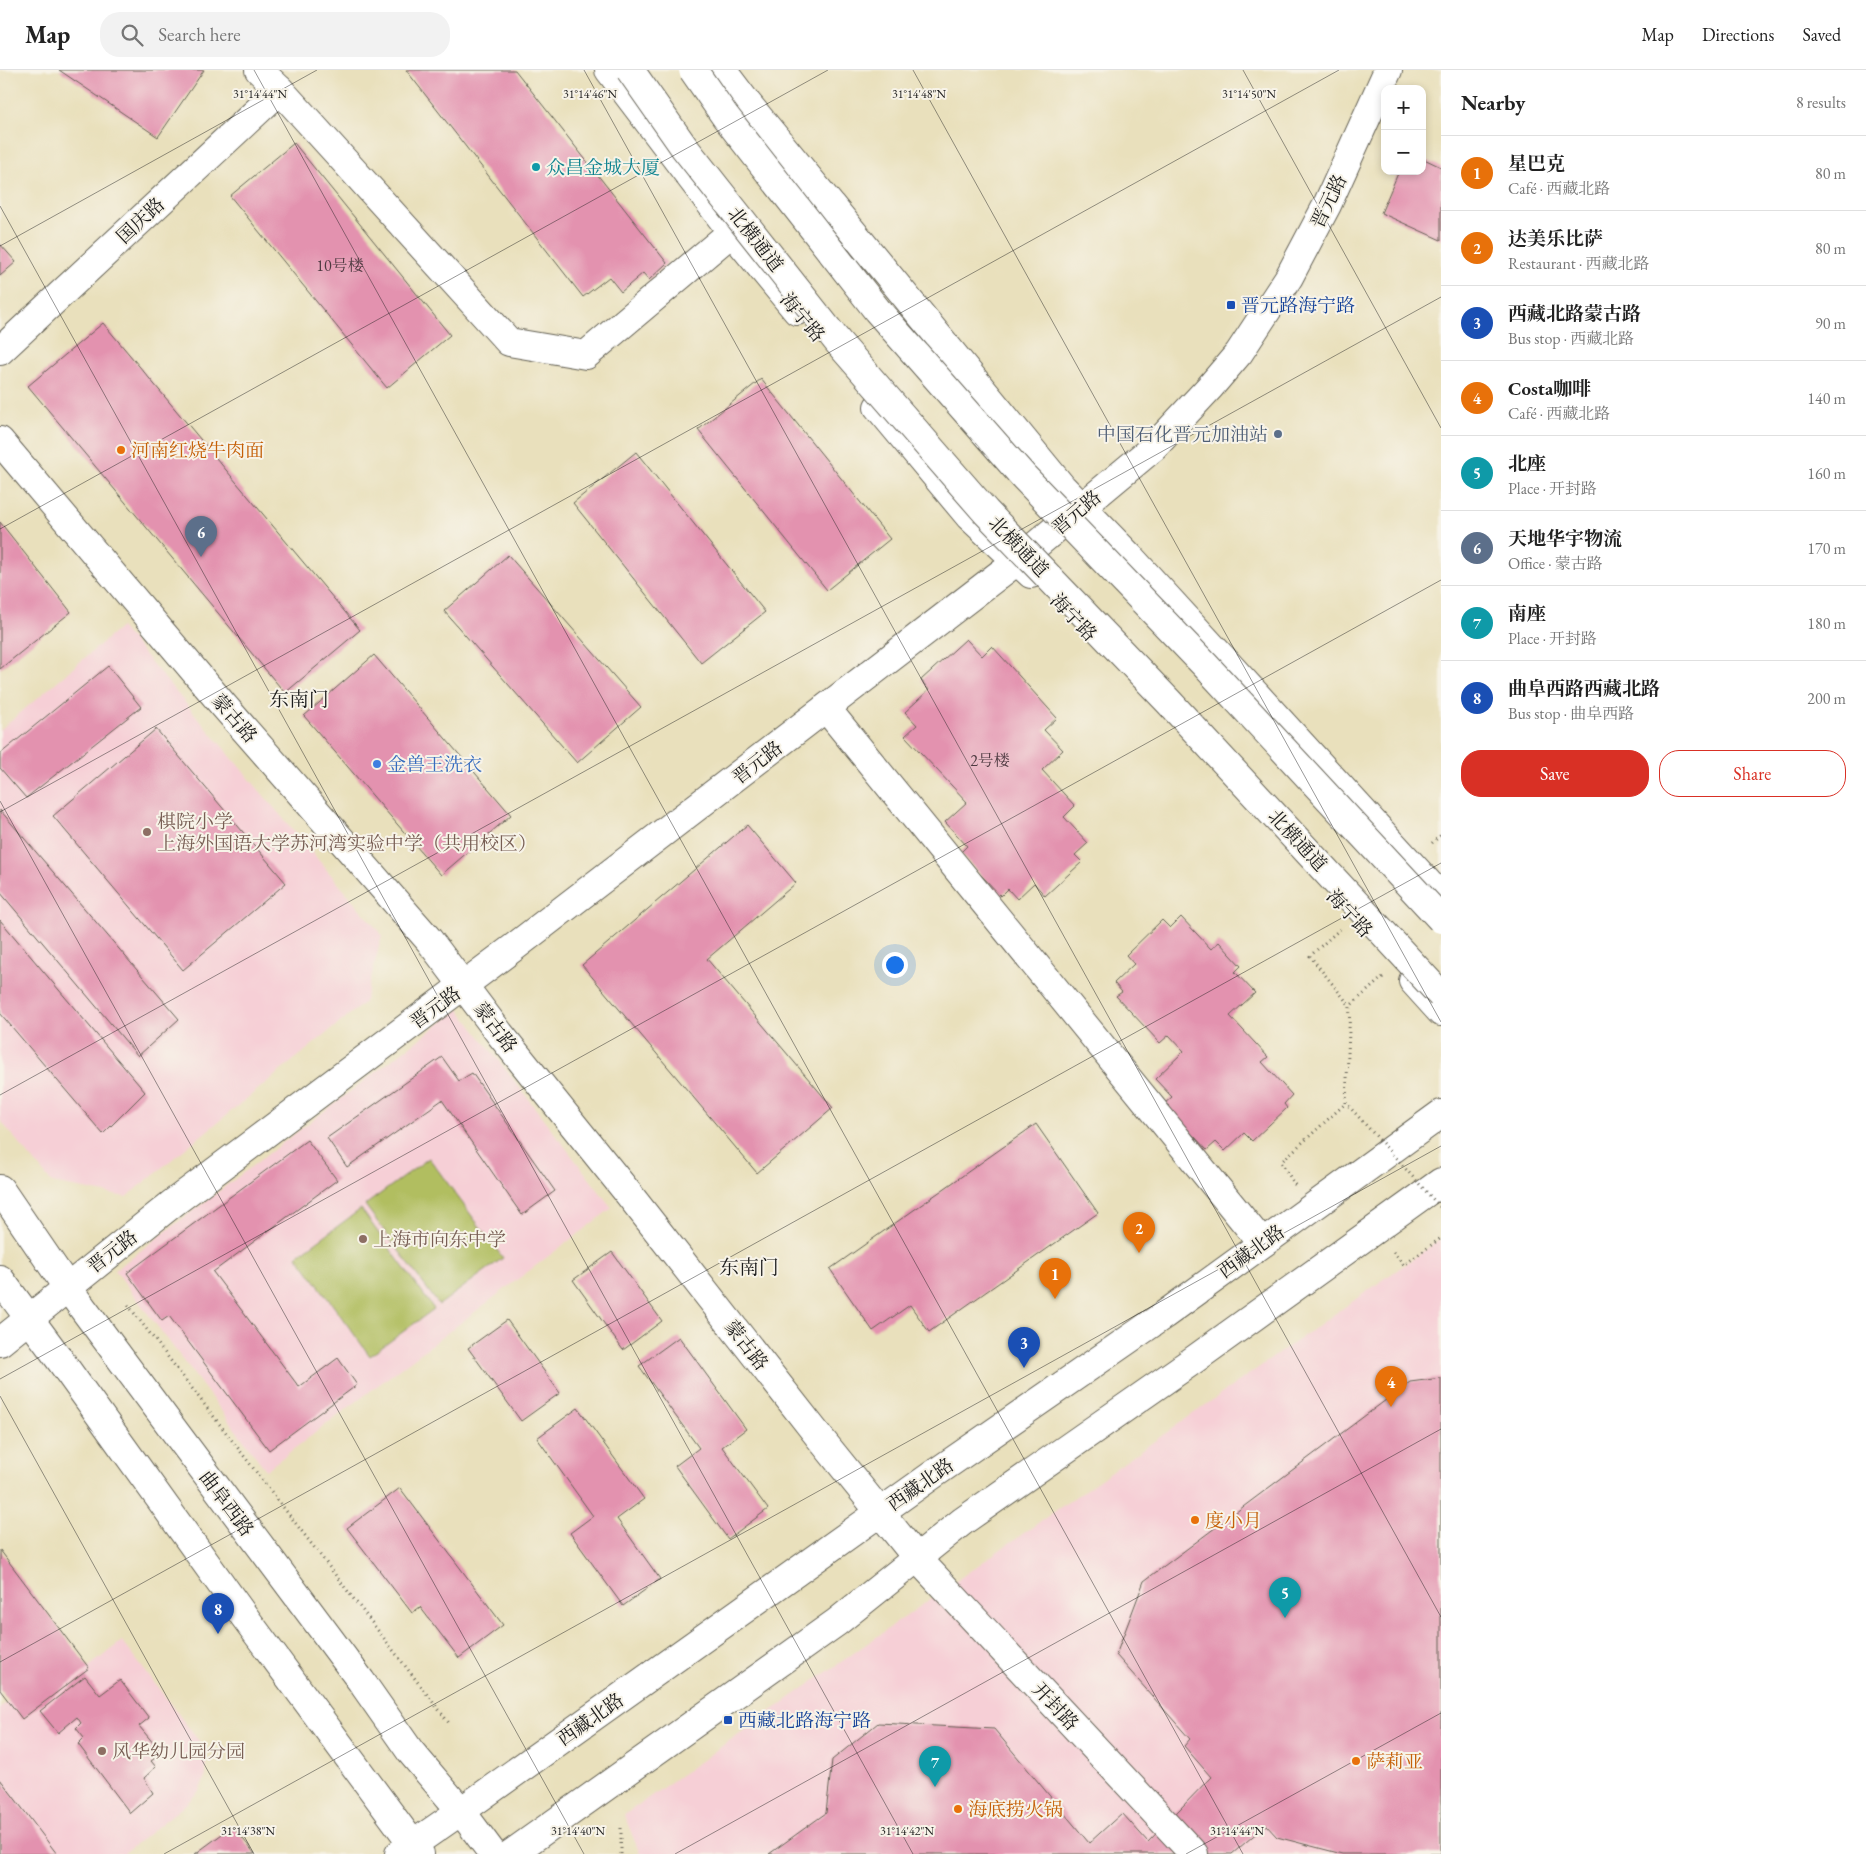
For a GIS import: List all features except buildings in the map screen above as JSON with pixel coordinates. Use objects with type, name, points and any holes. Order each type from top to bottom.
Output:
[{"type":"main road","points":[[259,70],[280,90],[509,342],[586,355],[732,232]]},
{"type":"main road","name":"海宁路","points":[[609,70],[732,232],[968,516],[1064,605],[1441,1012]]},
{"type":"main road","name":"北横通道","points":[[630,70],[684,147],[838,342],[980,504],[1168,701],[1441,995]]},
{"type":"main road","points":[[693,70],[726,116],[877,310],[1024,477],[1205,665],[1441,919]]},
{"type":"main road","points":[[722,70],[1039,461],[1131,558],[1441,897]]},
{"type":"main road","name":"晋元路","points":[[0,1342],[172,1203],[464,985],[1017,561],[1154,447],[1210,387],[1239,352],[1289,278],[1327,205],[1388,70]]},
{"type":"main road","name":"国庆路","points":[[0,351],[280,90]]},
{"type":"main road","name":"蒙古路","points":[[0,441],[224,706],[429,940],[500,1034],[917,1558]]},
{"type":"main road","points":[[826,708],[1262,1243]]},
{"type":"main road","name":"西藏北路","points":[[411,1851],[461,1811],[880,1513],[1164,1316],[1441,1114]]},
{"type":"main road","points":[[511,1854],[837,1622],[963,1521],[1195,1359],[1441,1182]]},
{"type":"main road","name":"曲阜西路","points":[[0,1189],[67,1287],[361,1681],[410,1751],[461,1811],[493,1854]]},
{"type":"main road","points":[[0,1279],[30,1318],[411,1851]]},
{"type":"main road","name":"开封路","points":[[917,1558],[1194,1854]]},
{"type":"path","points":[[1353,917],[1310,956],[1350,1006],[1346,1103],[1441,1208]]},
{"type":"path","points":[[1350,1006],[1388,973]]},
{"type":"path","points":[[1281,1162],[1346,1103]]},
{"type":"path","points":[[1404,1264],[1441,1238]]},
{"type":"path","points":[[128,1304],[449,1723]]},
{"type":"path","points":[[621,1828],[621,1854]]},
{"type":"shaded area","name":"棋院小学 上海外国语大学苏河湾实验中学（共用校区）","points":[[121,627],[382,935],[365,1002],[126,1197],[52,1183],[0,1120],[0,730]]},
{"type":"shaded area","name":"上海市向东中学","points":[[459,1009],[612,1208],[266,1470],[115,1270]]},
{"type":"shaded area","points":[[1441,1239],[1441,1854],[640,1854],[624,1815]]},
{"type":"shaded area","name":"风华幼儿园分园","points":[[122,1641],[202,1745],[206,1758],[206,1774],[200,1790],[186,1804],[123,1854],[57,1854],[0,1779],[0,1708],[9,1701],[22,1719]]},
{"type":"green space","points":[[429,1158],[503,1258],[439,1305],[365,1205]]},
{"type":"green space","points":[[361,1209],[434,1309],[370,1356],[297,1256]]},
{"type":"place","name":"众昌金城大厦","points":[[536,167]]},
{"type":"place","name":"晋元路海宁路","points":[[1231,305]]},
{"type":"place","name":"中国石化晋元加油站","points":[[1278,434]]},
{"type":"place","name":"河南红烧牛肉面","points":[[121,450]]},
{"type":"place","name":"天地华宇物流","points":[[201,557]]},
{"type":"place","name":"金兽王洗衣","points":[[377,764]]},
{"type":"place","name":"棋院小学 上海外国语大学苏河湾实验中学（共用校区）","points":[[147,832]]},
{"type":"place","name":"上海市向东中学","points":[[363,1239]]},
{"type":"place","name":"达美乐比萨","points":[[1139,1253]]},
{"type":"place","name":"星巴克","points":[[1055,1299]]},
{"type":"place","name":"西藏北路蒙古路","points":[[1024,1368]]},
{"type":"place","name":"Costa咖啡","points":[[1391,1407]]},
{"type":"place","name":"度小月","points":[[1195,1520]]},
{"type":"place","name":"北座","points":[[1285,1618]]},
{"type":"place","name":"曲阜西路西藏北路","points":[[218,1634]]},
{"type":"place","name":"西藏北路海宁路","points":[[728,1720]]},
{"type":"place","name":"风华幼儿园分园","points":[[102,1751]]},
{"type":"place","name":"萨莉亚","points":[[1356,1761]]},
{"type":"place","name":"南座","points":[[935,1787]]},
{"type":"place","name":"海底捞火锅","points":[[958,1809]]},
{"type":"district","name":"东南门","points":[[299,699]]},
{"type":"district","name":"东南门","points":[[749,1267]]}]
